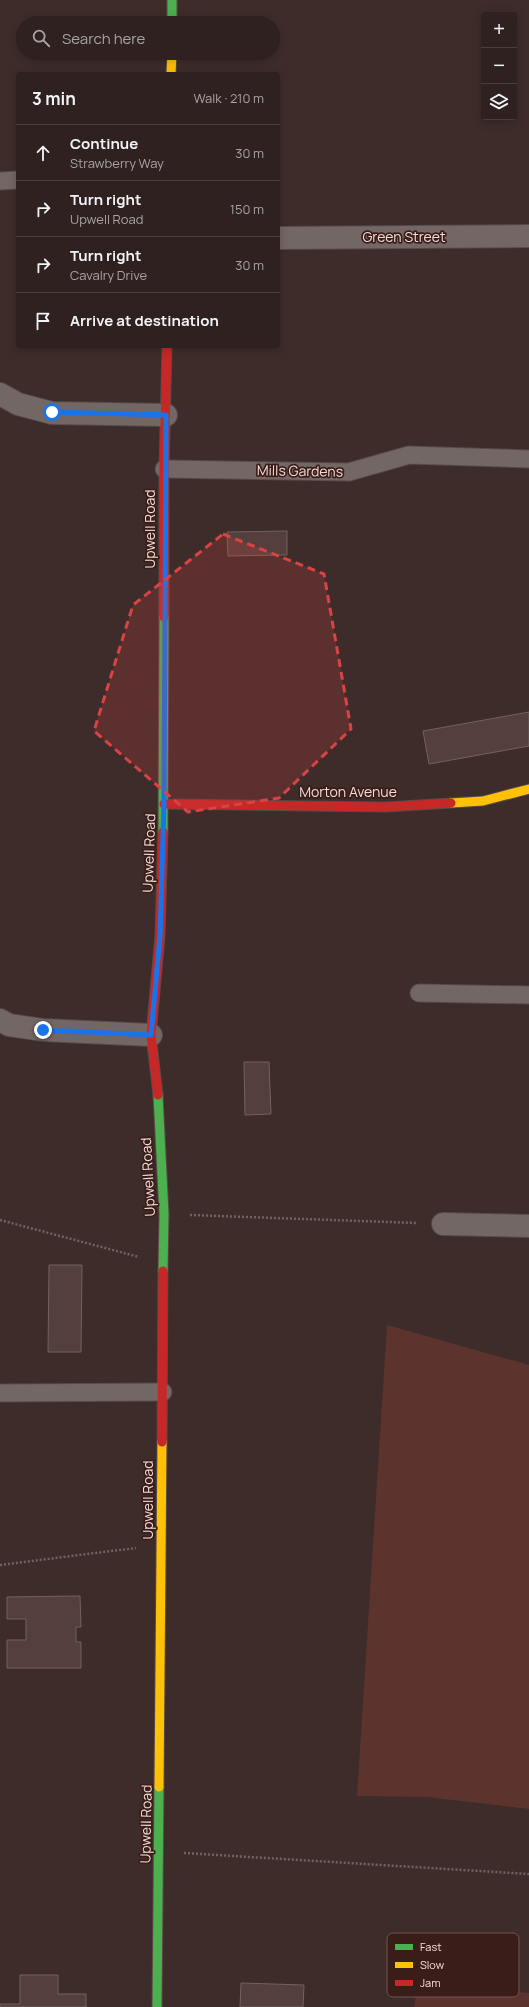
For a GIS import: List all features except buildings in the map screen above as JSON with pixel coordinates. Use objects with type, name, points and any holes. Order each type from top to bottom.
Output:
[{"type":"main road","points":[[172,0],[172,16]]},
{"type":"main road","points":[[171,72],[172,60]]},
{"type":"main road","name":"Upwell Road","points":[[158,2007],[164,1214],[159,1107],[151,1035],[160,936],[164,804],[164,469],[167,348]]},
{"type":"main road","name":"Morton Avenue","points":[[164,804],[386,807],[482,801],[529,789]]},
{"type":"street","name":"Green Street","points":[[280,238],[529,236]]},
{"type":"street","points":[[0,394],[18,404],[52,412],[166,415]]},
{"type":"street","points":[[0,1020],[9,1025],[43,1030],[151,1035]]},
{"type":"street","points":[[443,1224],[528,1221]]},
{"type":"lane","points":[[0,181],[16,180]]},
{"type":"lane","name":"Mills Gardens","points":[[164,469],[349,472],[409,455],[529,459]]},
{"type":"lane","points":[[419,993],[529,995]]},
{"type":"lane","points":[[0,1393],[163,1392]]},
{"type":"path","points":[[164,1214],[443,1224]]},
{"type":"path","points":[[0,1220],[164,1263]]},
{"type":"path","points":[[0,1565],[162,1544]]},
{"type":"path","points":[[160,1851],[529,1874]]},
{"type":"highlighted area","points":[[223,534],[324,574],[351,729],[279,798],[188,812],[94,731],[133,605]]},
{"type":"shaded area","points":[[387,1325],[529,1365],[529,1809],[427,1797],[357,1796]]},
{"type":"shaded area","points":[[519,1992],[529,1993],[529,2007],[414,2007],[416,1997],[519,1997]]},
{"type":"traffic: fast","points":[[172,0],[172,16]]},
{"type":"traffic: fast","points":[[163,832],[164,617]]},
{"type":"traffic: fast","points":[[158,1095],[164,1214],[163,1271]]},
{"type":"traffic: fast","points":[[157,2007],[159,1787]]},
{"type":"traffic: slow","points":[[171,72],[172,60]]},
{"type":"traffic: slow","points":[[451,803],[483,801],[529,789]]},
{"type":"traffic: slow","points":[[159,1787],[162,1442]]},
{"type":"traffic: jam","points":[[164,617],[164,469],[167,348]]},
{"type":"traffic: jam","points":[[164,804],[386,807],[451,803]]},
{"type":"traffic: jam","points":[[158,1095],[151,1035],[160,936],[163,832]]},
{"type":"traffic: jam","points":[[162,1442],[163,1271]]},
{"type":"route","points":[[43,1030],[151,1035],[160,936],[164,804],[164,469],[166,415],[52,412]]}]
